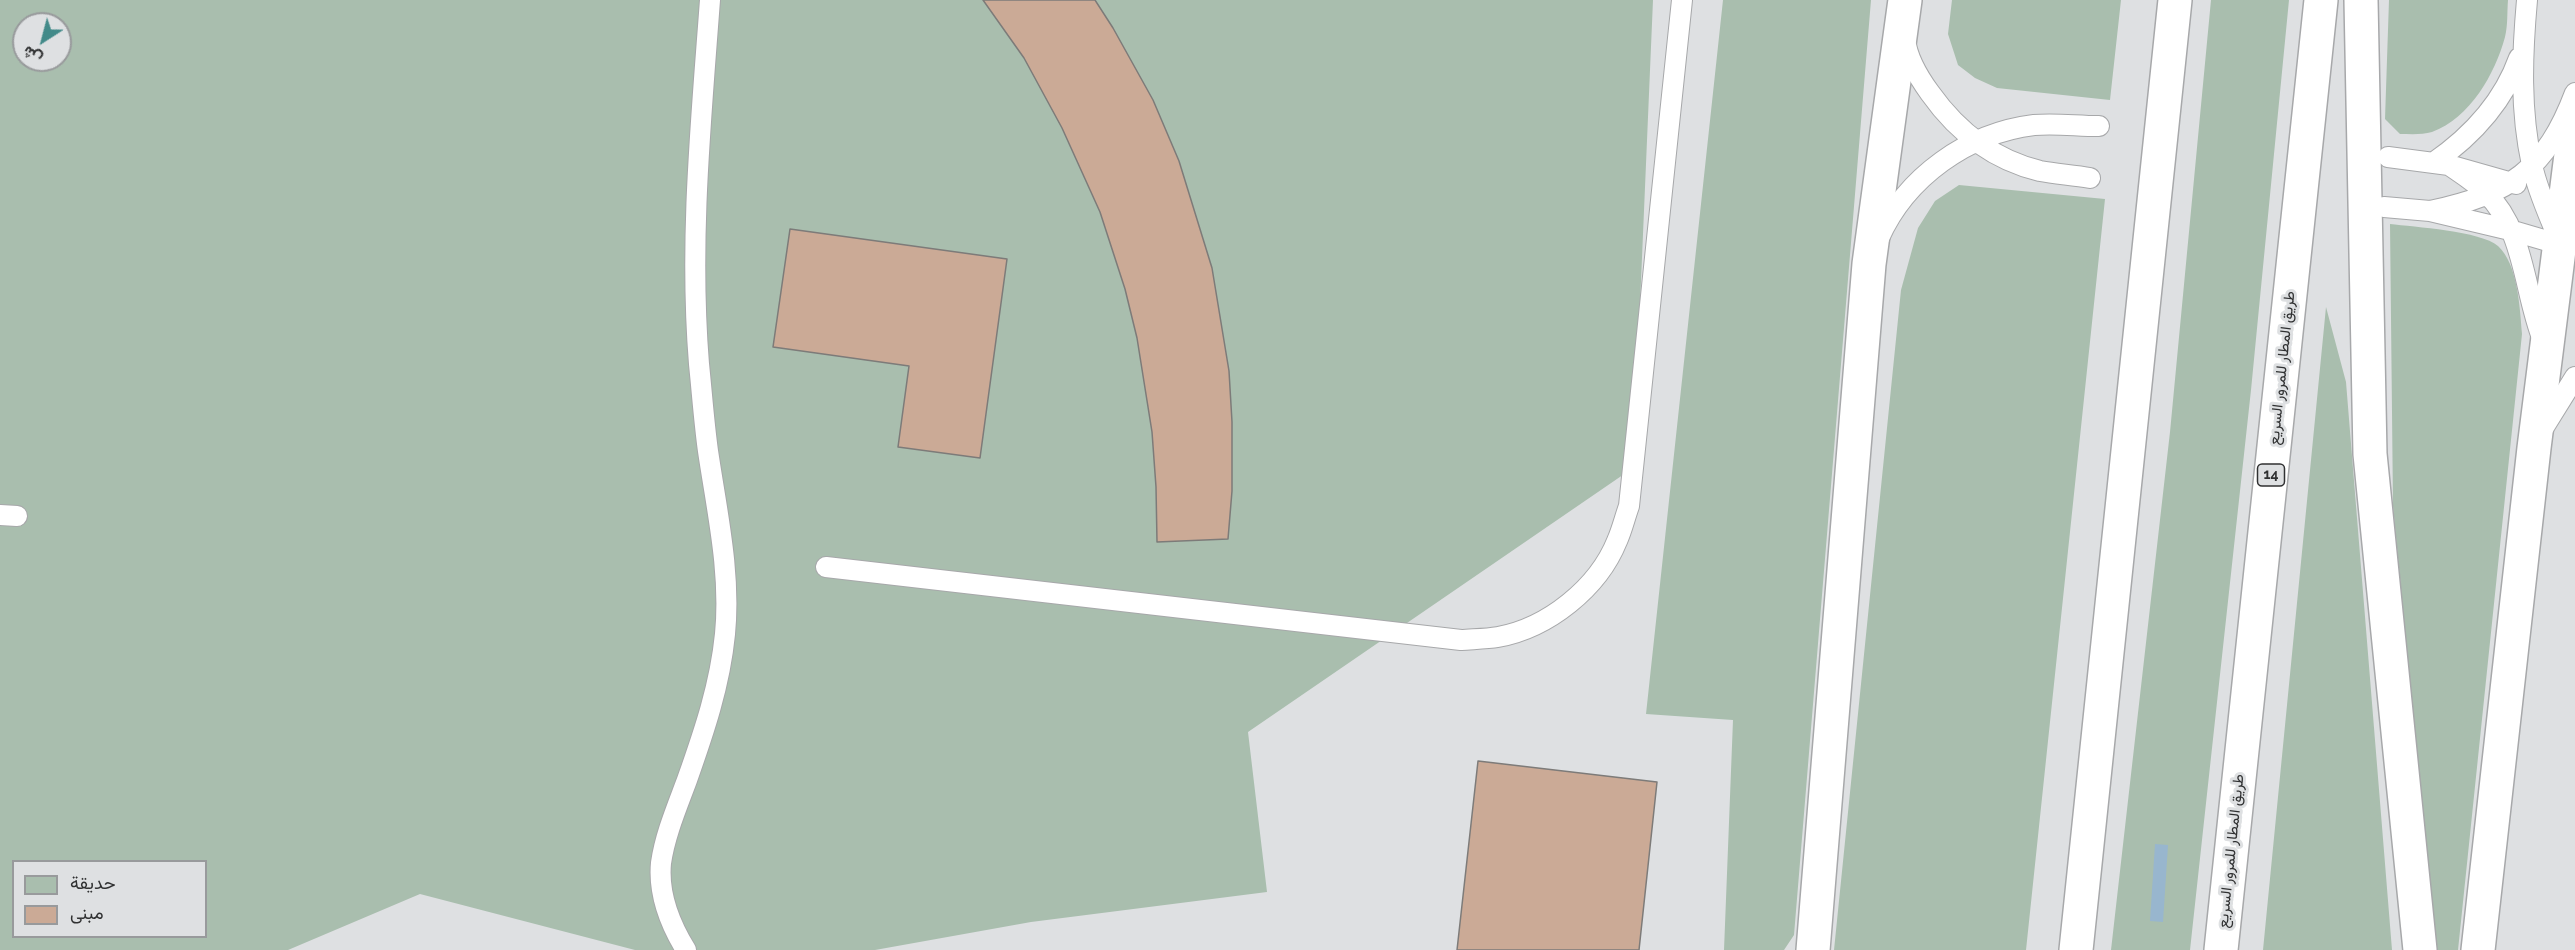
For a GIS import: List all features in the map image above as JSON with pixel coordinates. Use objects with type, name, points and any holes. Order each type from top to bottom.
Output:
[{"type":"highway","points":[[2076,950],[2175,0]]},
{"type":"highway","name":"طريق المطار للمرور السريع","points":[[2221,950],[2321,0]]},
{"type":"highway","points":[[2361,0],[2370,454],[2420,950]]},
{"type":"highway","points":[[1813,950],[1869,264],[1904,9]]},
{"type":"highway","points":[[2478,950],[2534,448],[2547,351],[2567,247],[2560,198],[2575,123]]},
{"type":"lane","points":[[686,950],[673,929],[663,897],[661,864],[668,832],[716,691],[725,622],[726,576],[706,437],[699,363],[695,277],[696,191],[710,0]]},
{"type":"lane","points":[[826,567],[1461,640],[1500,637],[1537,624],[1570,603],[1597,576],[1617,543],[1629,506],[1682,0]]},
{"type":"lane","points":[[2527,0],[2523,46],[2523,97],[2532,167],[2560,198]]},
{"type":"lane","points":[[1904,9],[1906,47],[1922,83],[1945,114],[1974,141],[1995,153],[2040,171],[2090,178]]},
{"type":"lane","points":[[2441,164],[2489,112],[2503,92],[2523,46]]},
{"type":"lane","points":[[2430,211],[2460,205],[2488,195],[2511,183],[2532,167],[2551,146],[2575,93]]},
{"type":"lane","points":[[1869,264],[1881,234],[1898,206],[1919,180],[1974,141],[2035,125],[2098,126]]},
{"type":"lane","points":[[2388,157],[2441,164],[2560,198]]},
{"type":"lane","points":[[2441,164],[2488,195],[2511,230],[2519,253],[2531,305],[2547,351]]},
{"type":"lane","points":[[2384,207],[2430,211],[2511,230],[2567,247]]},
{"type":"lane","points":[[2534,448],[2546,421],[2575,377]]},
{"type":"green space","points":[[0,0],[1653,0],[1633,468],[1248,732],[1267,892],[1031,922],[875,950],[635,950],[420,894],[288,950],[0,950]]},
{"type":"green space","points":[[1723,0],[1871,0],[1794,935],[1784,950],[1724,950],[1733,720],[1646,714]]},
{"type":"green space","points":[[1952,0],[2121,0],[2110,100],[1997,88],[1975,78],[1958,65],[1948,34]]},
{"type":"green space","points":[[2211,0],[2289,0],[2251,390],[2190,950],[2111,950],[2170,432]]},
{"type":"green space","points":[[2389,0],[2508,0],[2505,37],[2488,80],[2469,106],[2446,125],[2432,132],[2400,134],[2385,119]]},
{"type":"green space","points":[[1959,185],[2105,199],[2026,950],[1834,950],[1901,290],[1918,228],[1935,201]]},
{"type":"green space","points":[[2390,224],[2463,233],[2498,246],[2505,254],[2514,275],[2520,312],[2522,334],[2458,950],[2436,950],[2393,506]]},
{"type":"green space","points":[[2326,307],[2346,382],[2392,950],[2263,950]]},
{"type":"water","points":[[2155,844],[2168,845],[2163,922],[2150,921]]},
{"type":"building","points":[[983,0],[1095,0],[1153,100],[1179,161],[1212,268],[1229,371],[1232,491],[1228,539],[1157,542],[1152,432],[1137,338],[1125,289],[1100,212],[1062,128],[1024,58]]},
{"type":"building","points":[[790,229],[1007,259],[980,458],[898,447],[909,366],[773,347]]},
{"type":"building","points":[[1478,761],[1657,782],[1639,950],[1457,950]]}]
